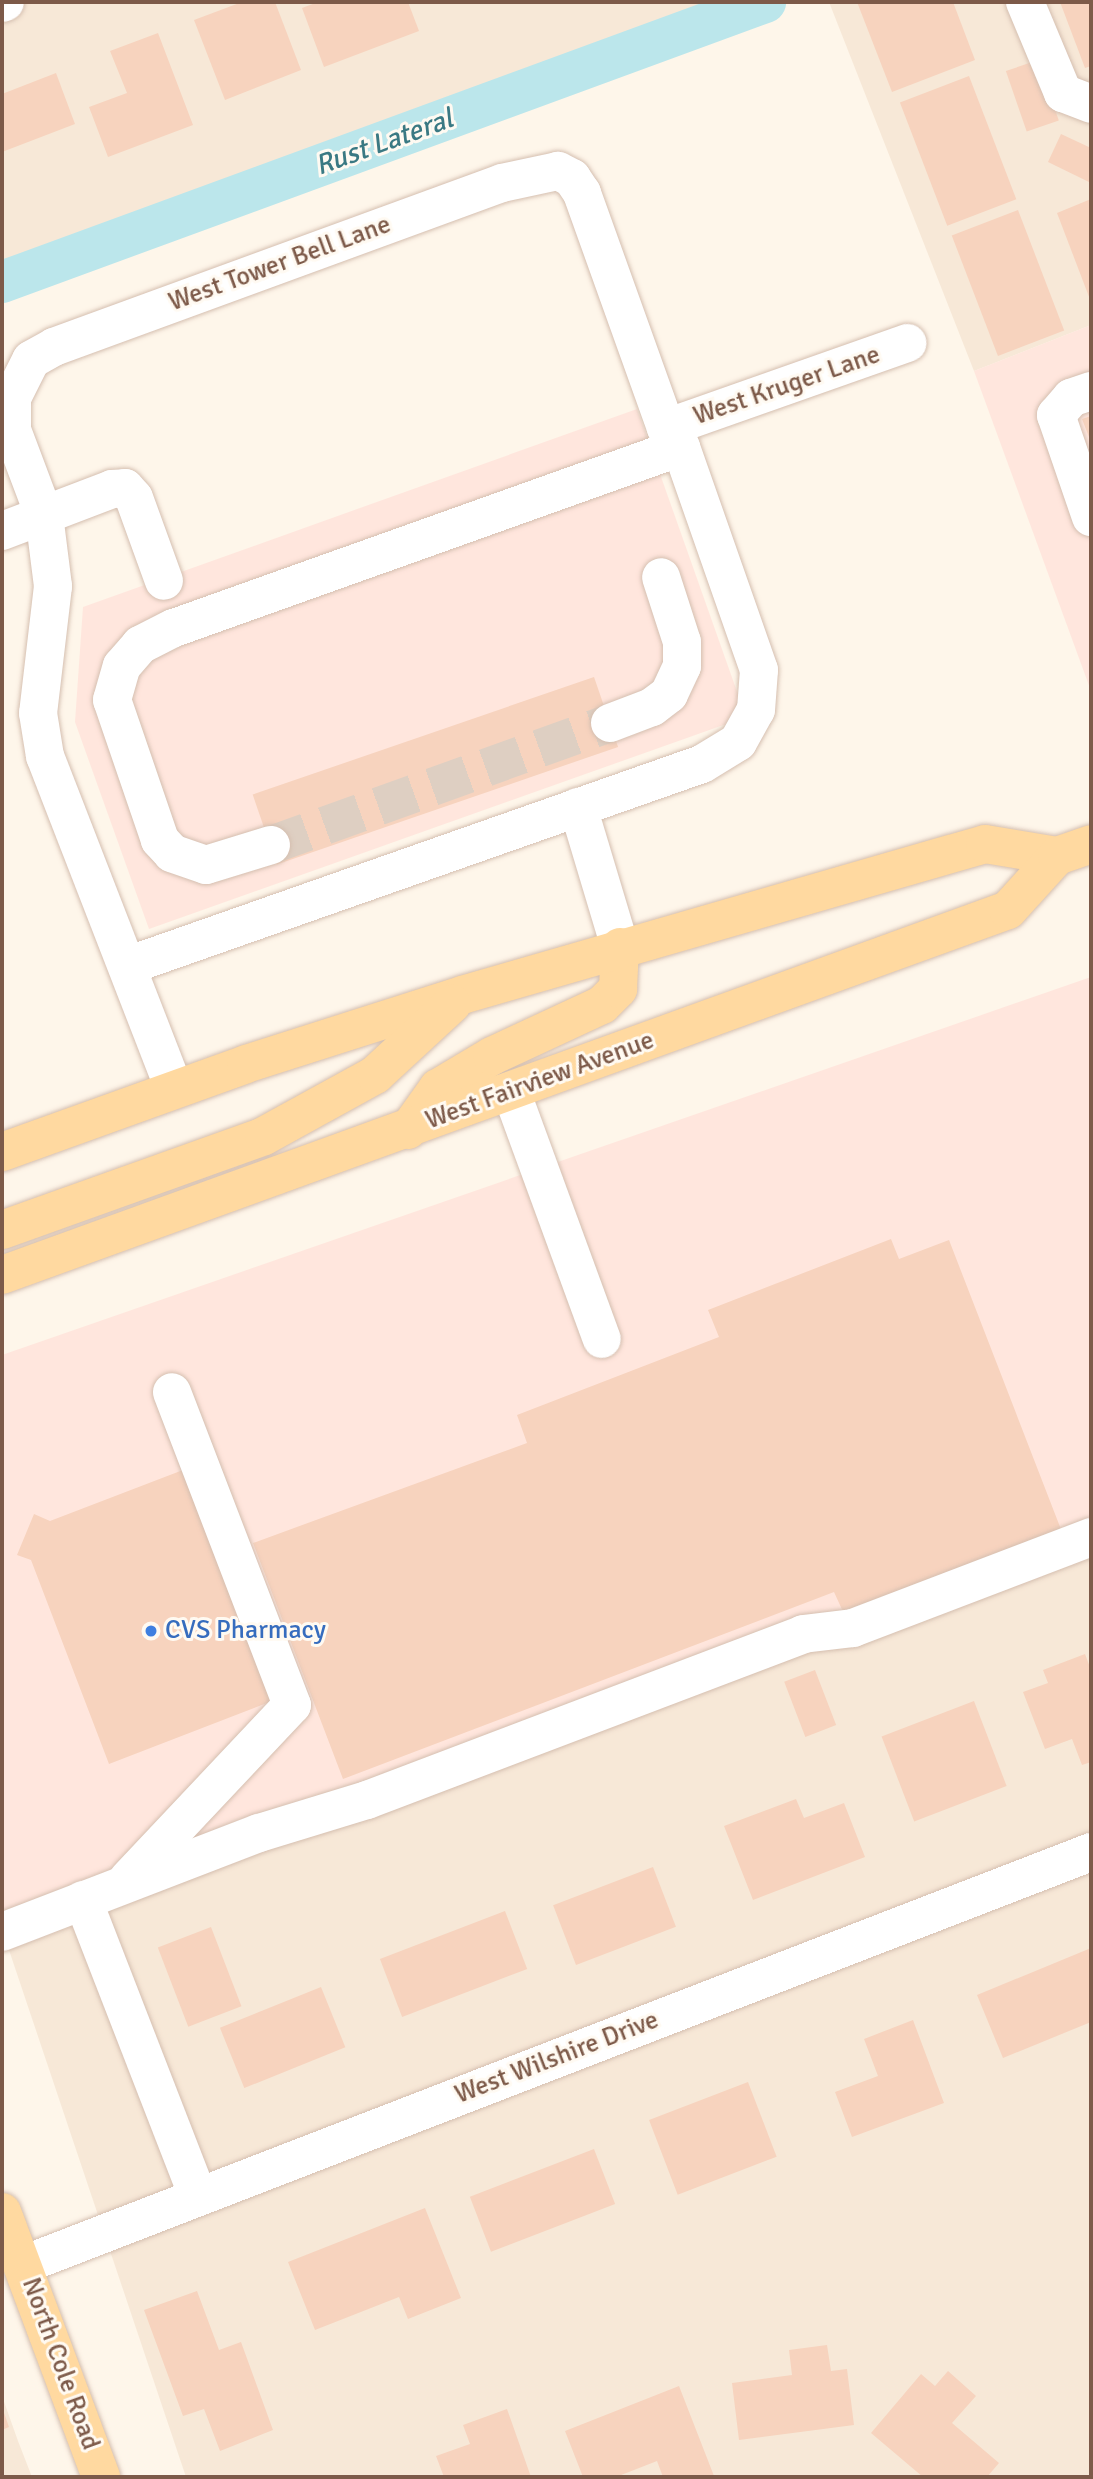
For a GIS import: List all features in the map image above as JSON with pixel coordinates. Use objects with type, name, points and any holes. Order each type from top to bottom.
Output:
[{"type":"main road","name":"West Fairview Avenue","points":[[2,1152],[174,1089],[462,995],[620,947],[985,844],[1074,850]]},
{"type":"main road","name":"West Fairview Avenue","points":[[2,1275],[408,1130],[1007,910],[1074,850]]},
{"type":"main road","points":[[408,1130],[438,1088],[492,1056],[602,1005],[618,989],[620,947]]},
{"type":"main road","points":[[2,1230],[264,1136],[375,1075],[462,995]]},
{"type":"main road","name":"North Cole Road","points":[[2,2212],[102,2477]]},
{"type":"street","points":[[1025,2],[1063,93],[1091,104]]},
{"type":"street","name":"West Tower Bell Lane","points":[[44,515],[12,430],[17,383],[31,360],[54,347],[502,183],[558,171],[572,178],[583,193],[674,438]]},
{"type":"street","name":"West Kruger Lane","points":[[271,845],[206,864],[172,853],[160,840],[113,700],[122,666],[140,645],[174,628],[674,438],[908,343]]},
{"type":"street","points":[[1091,391],[1071,398],[1056,415],[1091,517]]},
{"type":"street","points":[[127,966],[702,764],[738,742],[756,710],[759,670],[674,438]]},
{"type":"street","points":[[2,531],[112,489],[125,488],[134,498],[164,581]]},
{"type":"street","points":[[44,515],[53,586],[38,713],[44,756],[174,1089]]},
{"type":"street","points":[[610,723],[652,707],[669,694],[682,666],[682,642],[661,577]]},
{"type":"street","points":[[578,807],[620,947]]},
{"type":"street","points":[[512,1091],[602,1339]]},
{"type":"street","points":[[122,1886],[292,1705],[172,1392]]},
{"type":"street","points":[[2,1932],[259,1833],[367,1800],[803,1634],[853,1628],[1091,1537]]},
{"type":"street","name":"West Wilshire Drive","points":[[23,2265],[1091,1852]]},
{"type":"street","points":[[83,1900],[198,2197]]},
{"type":"shaded area","points":[[2,2],[728,2],[2,265]]},
{"type":"shaded area","points":[[829,2],[1091,2],[1091,325],[974,371]]},
{"type":"shaded area","points":[[1091,325],[1091,691],[974,371]]},
{"type":"shaded area","points":[[637,409],[746,717],[149,929],[75,722],[83,607]]},
{"type":"shaded area","points":[[1091,977],[1091,1524],[9,1950],[2,1929],[2,1355]]},
{"type":"shaded area","points":[[1091,1524],[1091,2477],[186,2477],[9,1950]]},
{"type":"shaded area","points":[[2,2396],[18,2441],[32,2477],[2,2477]]},
{"type":"building","points":[[242,2],[275,2],[301,70],[225,100],[194,20]]},
{"type":"building","points":[[318,2],[408,2],[419,31],[324,67],[302,8]]},
{"type":"building","points":[[857,2],[953,2],[975,60],[892,92]]},
{"type":"building","points":[[1060,2],[1091,2],[1091,66],[1085,68]]},
{"type":"building","points":[[158,33],[193,125],[108,157],[89,107],[127,93],[110,51]]},
{"type":"building","points":[[1038,60],[1059,121],[1027,132],[1006,71]]},
{"type":"building","points":[[56,73],[75,124],[2,152],[2,94]]},
{"type":"building","points":[[969,76],[1016,199],[947,226],[900,103]]},
{"type":"building","points":[[1061,134],[1091,148],[1091,183],[1048,162]]},
{"type":"building","points":[[1091,199],[1091,302],[1057,213]]},
{"type":"building","points":[[1018,210],[1064,330],[998,356],[952,235]]},
{"type":"building","points":[[1091,416],[1091,442],[1082,419]]},
{"type":"building","points":[[594,677],[618,747],[277,864],[253,795]]},
{"type":"building","points":[[891,1239],[899,1259],[949,1240],[1062,1532],[845,1616],[834,1592],[343,1779],[253,1543],[527,1443],[517,1415],[719,1337],[708,1310]]},
{"type":"building","name":"CVS Pharmacy","points":[[183,1470],[272,1701],[109,1764],[31,1560],[17,1555],[34,1514],[50,1521]]},
{"type":"building","points":[[1085,1654],[1091,1670],[1091,1762],[1082,1765],[1072,1739],[1045,1749],[1023,1692],[1048,1683],[1043,1670]]},
{"type":"building","points":[[815,1670],[836,1725],[805,1737],[784,1682]]},
{"type":"building","points":[[974,1701],[1007,1786],[914,1821],[882,1736]]},
{"type":"building","points":[[796,1799],[804,1818],[844,1803],[865,1857],[753,1900],[724,1826]]},
{"type":"building","points":[[653,1867],[676,1927],[576,1965],[553,1905]]},
{"type":"building","points":[[505,1911],[527,1969],[402,2017],[380,1959]]},
{"type":"building","points":[[211,1927],[241,2006],[188,2027],[158,1947]]},
{"type":"building","points":[[1091,1948],[1091,2022],[1003,2058],[977,1995]]},
{"type":"building","points":[[321,1987],[345,2047],[244,2088],[220,2028]]},
{"type":"building","points":[[913,2020],[944,2103],[852,2137],[835,2092],[878,2076],[864,2039]]},
{"type":"building","points":[[748,2082],[777,2157],[678,2195],[649,2120]]},
{"type":"building","points":[[594,2149],[615,2204],[491,2252],[470,2197]]},
{"type":"building","points":[[425,2208],[461,2298],[408,2319],[399,2297],[315,2330],[288,2262]]},
{"type":"building","points":[[197,2291],[219,2350],[241,2342],[273,2430],[220,2451],[204,2409],[183,2416],[144,2310]]},
{"type":"building","points":[[827,2345],[831,2371],[847,2369],[854,2425],[739,2440],[732,2383],[792,2375],[789,2350]]},
{"type":"building","points":[[948,2371],[976,2396],[952,2423],[999,2463],[987,2477],[923,2477],[871,2433],[921,2374],[935,2386]]},
{"type":"building","points":[[679,2386],[714,2476],[663,2477],[657,2461],[616,2477],[583,2477],[565,2431]]},
{"type":"building","points":[[2,2407],[9,2427],[2,2430]]},
{"type":"building","points":[[507,2409],[531,2477],[444,2477],[436,2456],[470,2444],[463,2425]]},
{"type":"waterway","name":"Rust Lateral","points":[[2,282],[765,2]]},
{"type":"tunnel","points":[[271,845],[610,723]]},
{"type":"place","name":"CVS Pharmacy","points":[[151,1631]]}]
